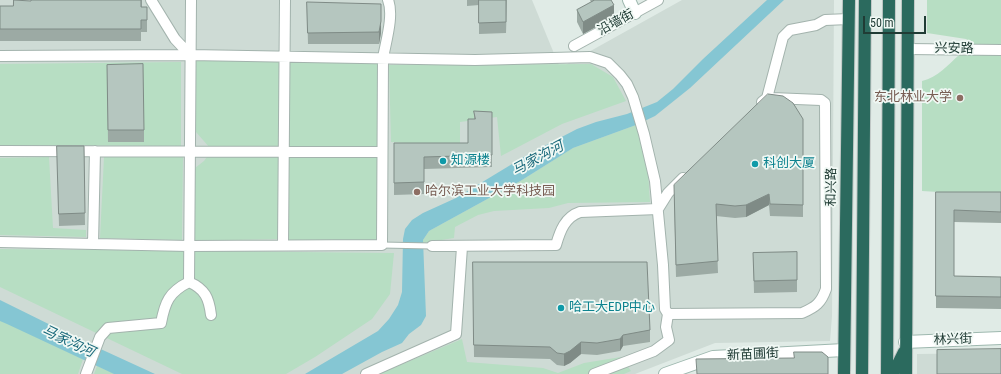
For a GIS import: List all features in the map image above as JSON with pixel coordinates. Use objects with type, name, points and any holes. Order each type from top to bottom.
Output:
[{"type":"highway","name":"和兴路","points":[[844,374],[849,0]]},
{"type":"highway","points":[[862,374],[865,0]]},
{"type":"highway","points":[[887,374],[889,0]]},
{"type":"highway","points":[[906,374],[908,0]]},
{"type":"highway","points":[[889,164],[907,92]]},
{"type":"highway","points":[[894,374],[906,346]]},
{"type":"main road","points":[[628,0],[635,13]]},
{"type":"main road","name":"林兴街","points":[[906,346],[1001,338]]},
{"type":"main road","name":"林兴街","points":[[906,346],[1001,346]]},
{"type":"main road","name":"新苗圃街","points":[[666,374],[713,357],[844,354]]},
{"type":"main road","name":"新苗圃街","points":[[682,374],[712,363],[844,354]]},
{"type":"street","points":[[151,0],[175,39],[190,55]]},
{"type":"street","points":[[189,282],[191,0]]},
{"type":"street","points":[[283,245],[285,152],[285,0]]},
{"type":"street","points":[[0,242],[189,246],[382,245],[383,58],[391,7],[388,0]]},
{"type":"street","name":"沿墙街","points":[[574,46],[658,0]]},
{"type":"street","points":[[756,108],[767,98],[783,37],[790,30],[816,25],[825,20],[849,19]]},
{"type":"street","name":"兴安路","points":[[907,49],[1001,50]]},
{"type":"street","points":[[0,56],[190,55],[475,60],[590,57],[608,63],[627,84],[644,134],[655,181],[663,266],[665,309],[668,314],[666,327],[669,340],[654,351],[594,374]]},
{"type":"street","points":[[668,314],[802,313],[814,308],[822,299],[826,289],[825,103],[821,100],[767,98]]},
{"type":"street","points":[[0,151],[382,152]]},
{"type":"street","points":[[93,244],[95,151]]},
{"type":"street","points":[[658,209],[668,193],[690,172]]},
{"type":"street","points":[[432,246],[462,247],[556,245],[559,235],[566,222],[572,215],[580,212],[658,209]]},
{"type":"street","points":[[366,374],[456,334],[462,247]]},
{"type":"street","points":[[189,282],[196,285],[206,294],[211,316]]},
{"type":"street","points":[[87,370],[100,337],[108,328],[161,323],[167,302],[172,293],[189,282]]},
{"type":"lane","points":[[382,245],[432,246]]},
{"type":"shaded area","name":"哈尔滨工业大学科技园","points":[[0,0],[532,0],[560,68],[682,0],[834,0],[832,316],[830,341],[715,343],[635,374],[0,374]]},
{"type":"shaded area","points":[[1001,353],[1001,374],[917,374],[917,354]]},
{"type":"green space","points":[[927,0],[1001,0],[1001,45],[976,45],[966,39],[927,33]]},
{"type":"green space","name":"东北林业大学","points":[[959,55],[1001,55],[1001,193],[922,191],[922,81],[938,74]]},
{"type":"green space","points":[[193,58],[282,60],[282,147],[210,148],[196,132]]},
{"type":"green space","points":[[289,61],[379,61],[378,149],[288,149]]},
{"type":"green space","points":[[181,62],[181,146],[0,145],[0,64]]},
{"type":"green space","points":[[591,64],[613,77],[626,101],[562,124],[501,156],[497,117],[460,122],[460,147],[391,142],[389,65]]},
{"type":"green space","points":[[636,125],[648,171],[650,202],[568,203],[549,208],[494,211],[478,215],[455,227],[454,238],[423,243],[423,240],[429,231],[522,180],[573,148]]},
{"type":"green space","points":[[209,154],[281,155],[279,239],[195,241],[195,168],[204,161]]},
{"type":"green space","points":[[288,155],[378,156],[378,240],[286,242]]},
{"type":"green space","points":[[183,156],[182,240],[100,238],[104,157]]},
{"type":"green space","points":[[49,157],[53,228],[86,230],[86,237],[0,235],[0,158]]},
{"type":"green space","points":[[0,249],[394,253],[390,294],[372,319],[315,357],[286,374],[182,374],[0,287]]},
{"type":"green space","points":[[0,320],[83,359],[78,374],[0,374]]},
{"type":"green space","points":[[462,339],[467,362],[543,368],[558,373],[584,363],[621,357],[631,371],[624,374],[379,374]]},
{"type":"green space","points":[[97,366],[115,374],[94,374]]},
{"type":"water","name":"马家沟河","points":[[767,0],[784,0],[690,88],[655,116],[636,125],[573,148],[522,180],[429,231],[423,240],[426,316],[421,325],[409,334],[402,343],[342,374],[305,374],[378,331],[389,319],[398,305],[402,292],[403,239],[405,229],[412,220],[423,213],[456,198],[527,155],[577,129],[596,122],[627,114],[657,102],[673,89]]},
{"type":"water","name":"马家沟河","points":[[0,300],[155,374],[114,374],[0,321]]},
{"type":"building","points":[[14,0],[141,0],[141,7],[147,7],[147,20],[141,20],[141,29],[0,29],[0,6],[13,6]]},
{"type":"building","points":[[479,0],[506,0],[506,22],[479,23]]},
{"type":"building","points":[[595,0],[611,0],[614,5],[583,22],[577,10]]},
{"type":"building","points":[[307,2],[381,4],[381,21],[379,32],[308,33]]},
{"type":"building","points":[[143,64],[144,130],[108,130],[107,65]]},
{"type":"building","name":"科创大厦","points":[[768,94],[783,96],[793,103],[803,119],[803,205],[770,204],[769,194],[746,205],[735,206],[716,204],[718,261],[676,265],[674,185]]},
{"type":"building","points":[[474,111],[492,112],[492,155],[424,157],[424,182],[394,183],[394,143],[468,143],[468,119],[475,119]]},
{"type":"building","points":[[57,146],[84,146],[85,213],[59,214]]},
{"type":"building","points":[[936,192],[1001,192],[1001,212],[954,210],[954,276],[1001,277],[1001,297],[936,296]]},
{"type":"building","points":[[797,252],[797,280],[754,281],[753,253]]},
{"type":"building","name":"哈工大EDP中心","points":[[473,262],[647,262],[650,330],[623,335],[620,339],[597,343],[581,342],[564,354],[557,353],[550,347],[474,345]]},
{"type":"building","points":[[1001,349],[1001,374],[937,374],[937,350]]},
{"type":"building","points":[[794,352],[822,352],[828,357],[828,374],[697,374],[696,359],[794,358]]},
{"type":"place","name":"东北林业大学","points":[[960,98]]},
{"type":"place","name":"知源楼","points":[[443,161]]},
{"type":"place","name":"科创大厦","points":[[755,164]]},
{"type":"place","name":"哈尔滨工业大学科技园","points":[[417,192]]},
{"type":"place","name":"哈工大EDP中心","points":[[561,308]]}]
